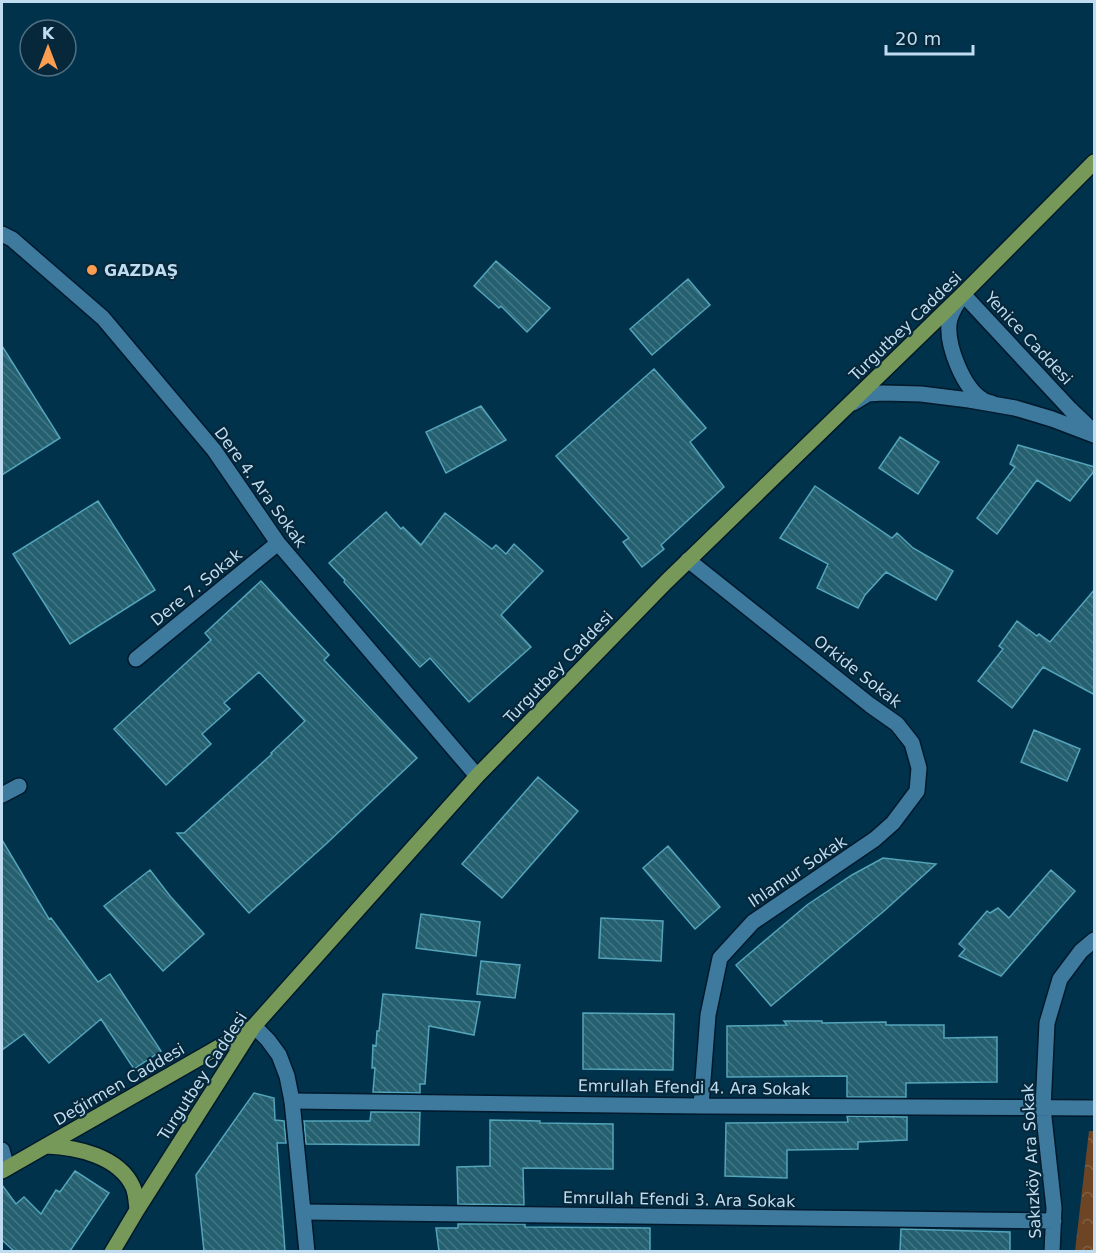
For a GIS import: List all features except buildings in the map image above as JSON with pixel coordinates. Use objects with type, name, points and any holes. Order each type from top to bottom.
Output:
[{"type":"main road","name":"Turgutbey Caddesi","points":[[112,1251],[254,1026],[477,776],[642,606],[846,409],[1095,162]]},
{"type":"main road","name":"Değirmen Caddesi","points":[[4,1170],[254,1026]]},
{"type":"main road","points":[[47,1146],[80,1150],[107,1161],[131,1183],[137,1210]]},
{"type":"street","name":"Dere 4. Ara Sokak","points":[[2,234],[12,239],[103,318],[214,450],[278,543],[477,776]]},
{"type":"street","points":[[963,294],[949,323],[952,347],[970,387],[983,400],[992,403]]},
{"type":"street","name":"Yenice Caddesi","points":[[963,294],[1095,434]]},
{"type":"street","points":[[846,409],[868,394],[921,394],[1016,408],[1095,434]]},
{"type":"street","name":"Dere 7. Sokak","points":[[136,659],[278,543]]},
{"type":"street","name":"Orkide Sokak","points":[[688,561],[897,724],[912,743],[919,768],[917,791],[893,823],[875,839]]},
{"type":"street","points":[[2,795],[19,786]]},
{"type":"street","name":"Ihlamur Sokak","points":[[701,1106],[708,1015],[720,958],[753,922],[875,839]]},
{"type":"street","name":"Sakızköy Ara Sokak","points":[[1052,1251],[1054,1208],[1043,1108],[1047,1023],[1060,979],[1081,951],[1095,940]]},
{"type":"street","points":[[254,1026],[279,1055],[287,1076],[292,1101],[308,1251]]},
{"type":"street","name":"Emrullah Efendi 4. Ara Sokak","points":[[292,1101],[1095,1108]]},
{"type":"street","points":[[2,1150],[4,1170]]},
{"type":"street","name":"Emrullah Efendi 3. Ara Sokak","points":[[304,1212],[1054,1221]]},
{"type":"green space","points":[[1089,1131],[1094,1131],[1094,1251],[1075,1251]]},
{"type":"place","name":"GAZDAŞ","points":[[92,270]]}]
